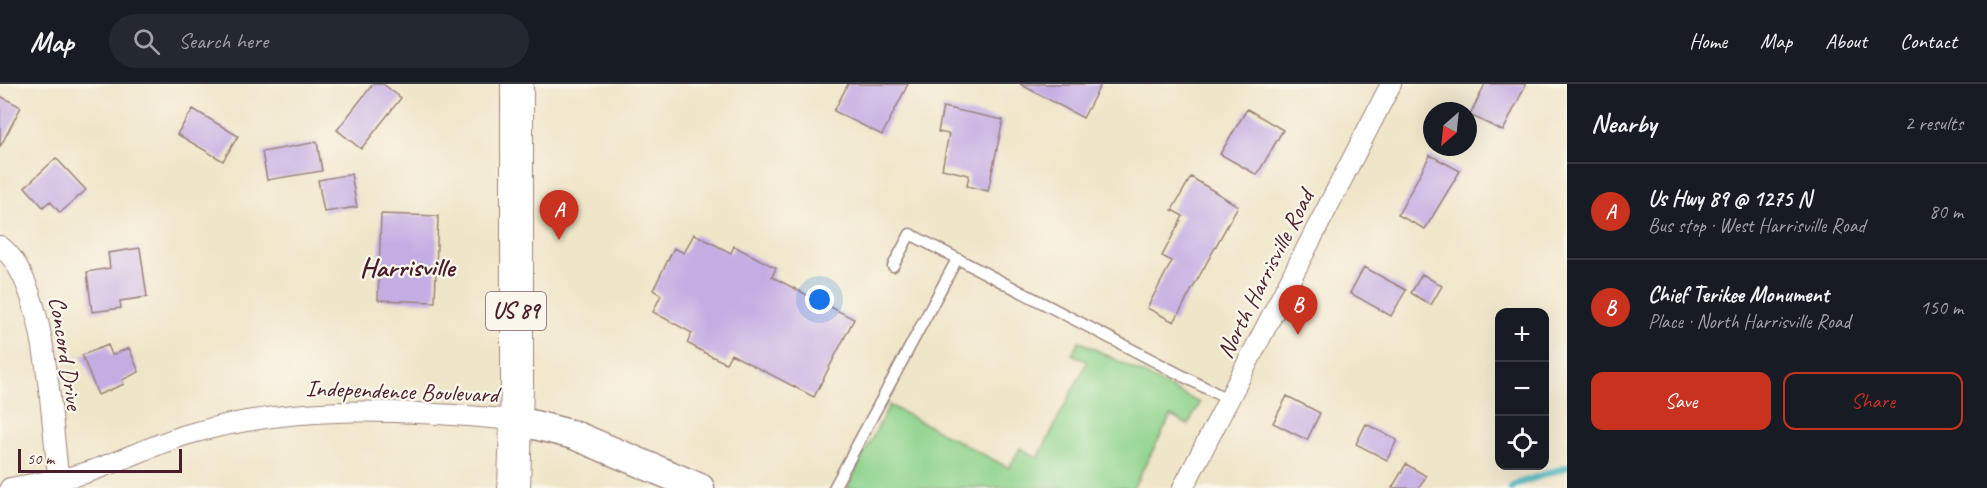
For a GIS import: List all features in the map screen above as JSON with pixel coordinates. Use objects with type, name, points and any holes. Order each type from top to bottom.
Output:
[{"type":"main road","name":"US 89","points":[[514,488],[517,84]]},
{"type":"main road","points":[[515,420],[574,435],[700,488]]},
{"type":"street","name":"North Harrisville Road","points":[[1183,488],[1391,84]]},
{"type":"street","name":"Concord Drive","points":[[0,246],[7,251],[30,289],[40,332],[59,483]]},
{"type":"street","name":"Independence Boulevard","points":[[10,488],[59,483],[188,434],[289,413],[351,411],[442,413],[515,420]]},
{"type":"lane","points":[[893,266],[910,234],[1229,400]]},
{"type":"lane","points":[[834,488],[957,259]]},
{"type":"green space","points":[[1079,341],[1200,403],[1188,425],[1171,416],[1133,488],[847,488],[889,405],[1009,468],[1020,448],[1038,458],[1087,362],[1072,354]]},
{"type":"building","points":[[373,84],[383,84],[401,98],[361,149],[337,130]]},
{"type":"building","points":[[848,84],[908,84],[882,135],[834,111]]},
{"type":"building","points":[[1020,84],[1101,84],[1083,118]]},
{"type":"building","points":[[1485,84],[1526,84],[1503,131],[1477,118],[1476,102]]},
{"type":"building","points":[[0,96],[21,107],[0,147]]},
{"type":"building","points":[[943,107],[1003,120],[988,191],[967,186],[969,175],[942,169],[949,134],[938,132]]},
{"type":"building","points":[[193,109],[238,136],[223,161],[177,134]]},
{"type":"building","points":[[1247,109],[1283,130],[1257,175],[1220,154]]},
{"type":"building","points":[[317,142],[322,171],[267,180],[262,152]]},
{"type":"building","points":[[1429,156],[1460,171],[1425,229],[1398,215]]},
{"type":"building","points":[[56,158],[86,190],[60,213],[50,201],[43,207],[25,187]]},
{"type":"building","points":[[351,174],[357,207],[324,212],[318,180]]},
{"type":"building","points":[[1191,177],[1238,206],[1174,322],[1147,308],[1172,261],[1162,256],[1183,216],[1172,210]]},
{"type":"building","points":[[381,214],[438,216],[435,302],[378,300]]},
{"type":"building","points":[[694,234],[731,253],[734,246],[776,268],[772,277],[854,319],[814,397],[731,354],[726,363],[707,354],[687,343],[692,333],[653,312],[661,295],[653,290],[674,248],[684,253]]},
{"type":"building","points":[[140,248],[147,297],[120,301],[121,308],[92,312],[87,272],[110,268],[108,253]]},
{"type":"building","points":[[1364,267],[1406,290],[1391,316],[1350,293]]},
{"type":"building","points":[[1422,274],[1442,286],[1431,305],[1411,293]]},
{"type":"building","points":[[108,345],[112,355],[129,348],[139,372],[122,380],[124,384],[98,395],[82,355]]},
{"type":"building","points":[[1287,396],[1320,413],[1307,440],[1273,423]]},
{"type":"building","points":[[1366,424],[1397,440],[1387,460],[1356,444]]},
{"type":"building","points":[[1406,464],[1426,476],[1419,488],[1392,488]]},
{"type":"waterway","points":[[1511,488],[1516,484],[1567,467]]},
{"type":"place","name":"Us Hwy 89 @ 1275 N","points":[[559,240]]},
{"type":"place","name":"Chief Terikee Monument","points":[[1298,335]]},
{"type":"district","name":"Harrisville","points":[[407,267]]}]
